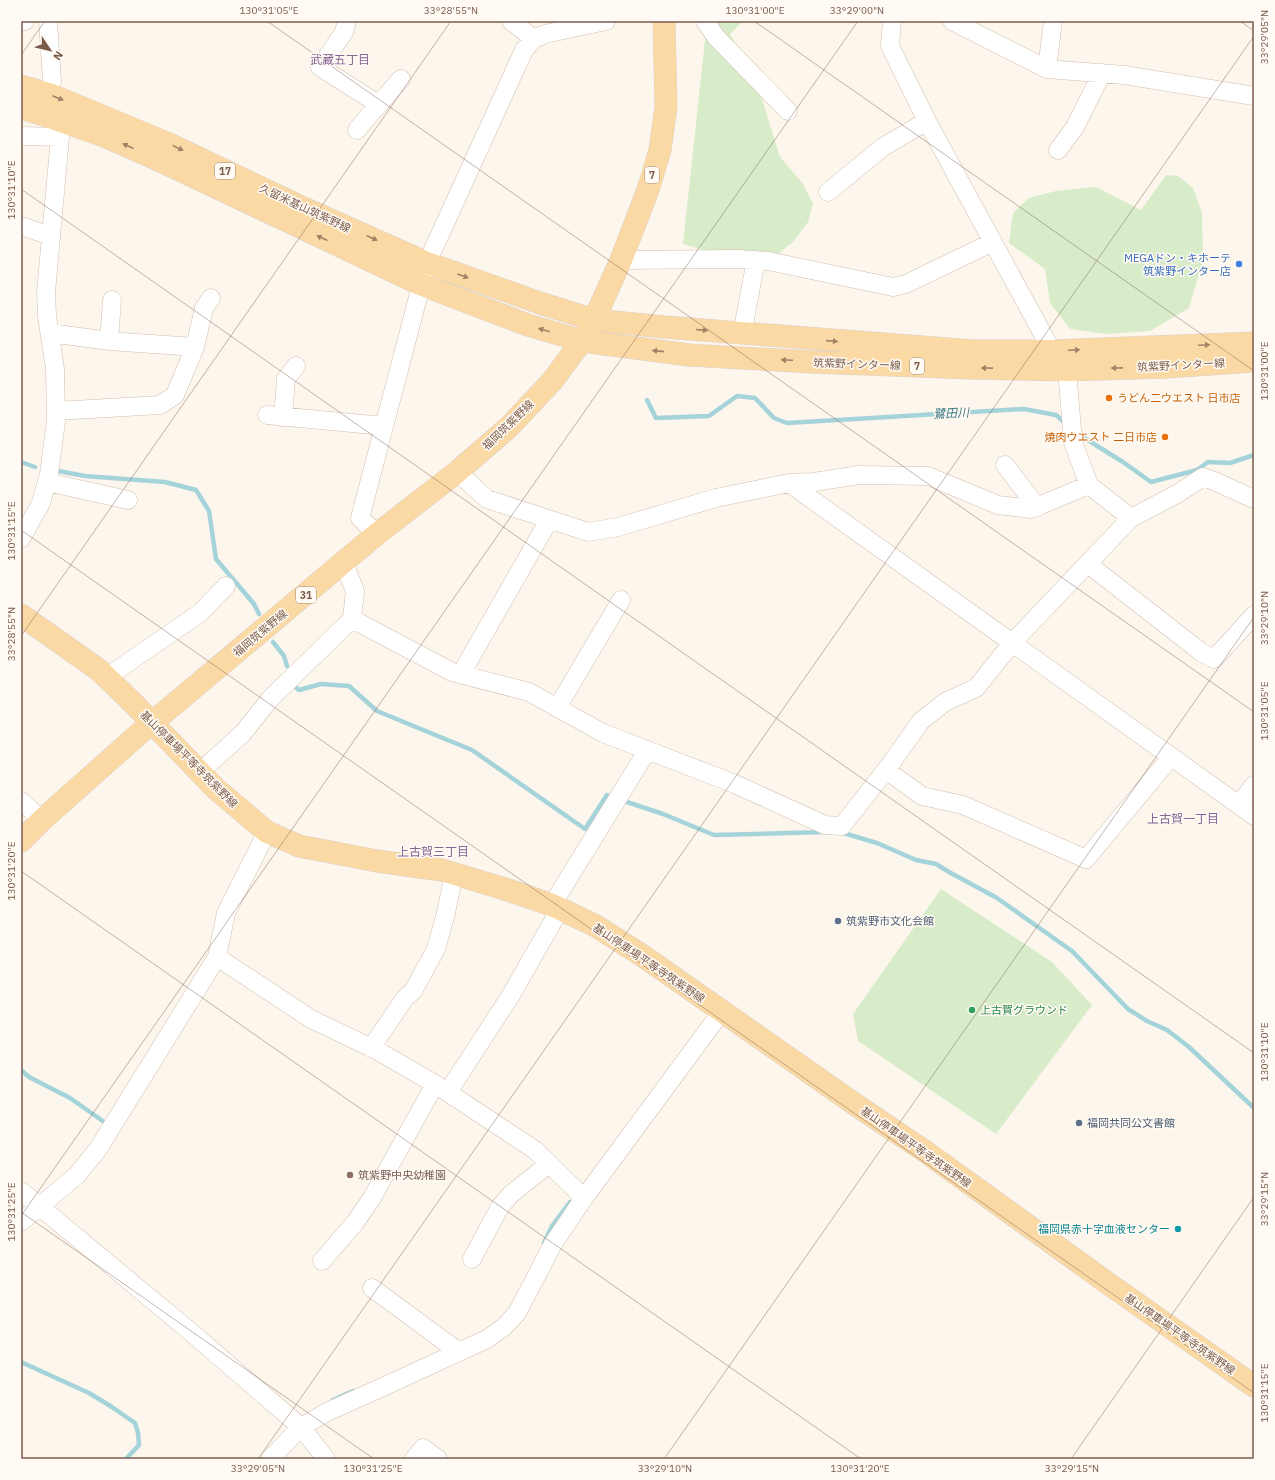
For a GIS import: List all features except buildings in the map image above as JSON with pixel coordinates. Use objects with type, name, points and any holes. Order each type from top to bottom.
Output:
[{"type":"main road","name":"7","points":[[582,341],[594,320],[620,260],[648,190],[660,150],[666,107],[664,21]]},
{"type":"main road","name":"久留米基山筑紫野線","points":[[21,86],[49,94],[169,144],[297,205],[427,262],[540,303],[594,320]]},
{"type":"main road","name":"久留米基山筑紫野線","points":[[21,108],[104,136],[163,162],[420,284],[528,325],[582,341]]},
{"type":"main road","name":"筑紫野インター線","points":[[594,320],[742,334],[974,351],[1052,351],[1254,343]]},
{"type":"main road","name":"筑紫野インター線","points":[[582,341],[689,354],[813,362],[1067,370],[1167,367],[1254,361]]},
{"type":"main road","name":"福岡筑紫野線","points":[[21,841],[114,754],[378,534],[457,472],[510,426],[553,380],[582,341]]},
{"type":"main road","name":"基山停車場平等寺筑紫野線","points":[[21,615],[107,677],[216,789],[267,832],[299,846],[377,861],[442,870],[508,890],[556,907],[596,926],[643,956],[856,1105],[926,1152],[1106,1282],[1254,1386]]},
{"type":"street","points":[[21,22],[25,21]]},
{"type":"street","points":[[48,21],[52,81]]},
{"type":"street","points":[[347,21],[344,32],[320,67],[378,104]]},
{"type":"street","points":[[510,21],[534,39]]},
{"type":"street","points":[[378,534],[360,518],[420,284],[427,262],[524,50],[534,39],[545,34],[606,21]]},
{"type":"street","points":[[705,21],[716,37],[788,111]]},
{"type":"street","points":[[892,21],[890,46],[927,121],[1052,351]]},
{"type":"street","points":[[952,21],[1047,69],[1124,75],[1254,96]]},
{"type":"street","points":[[1047,69],[1054,21]]},
{"type":"street","points":[[1058,150],[1075,127],[1102,73]]},
{"type":"street","points":[[357,130],[401,79]]},
{"type":"street","points":[[828,192],[883,147],[927,121]]},
{"type":"street","points":[[21,136],[60,138],[46,292],[47,316],[55,369],[56,421],[47,482],[41,504],[21,539]]},
{"type":"street","points":[[21,226],[51,236]]},
{"type":"street","points":[[620,260],[738,259],[768,261],[893,287],[906,284],[993,242]]},
{"type":"street","points":[[742,334],[756,260]]},
{"type":"street","points":[[56,412],[160,405],[176,395],[195,347],[204,308],[211,298]]},
{"type":"street","points":[[109,340],[112,300]]},
{"type":"street","points":[[50,333],[109,340],[195,347]]},
{"type":"street","points":[[296,366],[286,379],[275,416],[384,426]]},
{"type":"street","points":[[1067,370],[1072,442],[1089,485],[1131,518]]},
{"type":"street","points":[[1005,465],[1037,506]]},
{"type":"street","points":[[457,472],[486,498],[588,532],[618,527],[716,498],[789,483],[814,482],[859,475],[928,476],[998,504],[1031,509],[1089,485]]},
{"type":"street","points":[[352,619],[452,672],[529,692],[603,733],[736,784],[825,825],[842,826],[886,770],[921,721],[945,702],[976,688],[1012,643],[1131,518],[1177,494],[1203,477],[1254,499]]},
{"type":"street","points":[[47,482],[128,500]]},
{"type":"street","points":[[789,483],[1254,816]]},
{"type":"street","points":[[461,674],[549,520]]},
{"type":"street","points":[[200,772],[243,733],[270,699],[352,619],[355,592],[344,563]]},
{"type":"street","points":[[1088,564],[1201,652],[1214,659],[1254,615]]},
{"type":"street","points":[[107,677],[200,613],[226,586]]},
{"type":"street","points":[[557,708],[621,600]]},
{"type":"street","points":[[322,1261],[354,1224],[441,1088],[511,996],[556,907],[647,751]]},
{"type":"street","points":[[886,770],[922,796],[963,805],[1086,859],[1171,756]]},
{"type":"street","points":[[1239,805],[1254,785]]},
{"type":"street","points":[[21,800],[42,820]]},
{"type":"street","points":[[21,1222],[77,1175],[98,1149],[217,957],[226,913],[267,832]]},
{"type":"street","points":[[371,1048],[405,998],[413,991],[436,949],[445,917],[454,874]]},
{"type":"street","points":[[217,957],[311,1019],[371,1048],[441,1088],[535,1150],[584,1198]]},
{"type":"street","points":[[270,1459],[301,1427],[327,1412],[487,1339],[504,1327],[517,1313],[553,1244],[584,1198],[722,1011]]},
{"type":"street","points":[[472,1259],[500,1207],[511,1194],[549,1164]]},
{"type":"street","points":[[21,1191],[186,1328],[301,1427],[326,1459]]},
{"type":"street","points":[[372,1288],[459,1352]]},
{"type":"street","points":[[414,1459],[423,1448],[438,1459]]},
{"type":"green space","points":[[707,21],[743,21],[730,34],[758,86],[780,157],[803,184],[813,204],[808,222],[794,241],[778,254],[750,263],[683,244]]},
{"type":"green space","points":[[1166,175],[1178,176],[1193,188],[1202,213],[1203,261],[1189,308],[1150,331],[1107,334],[1070,329],[1050,303],[1045,269],[1009,243],[1013,213],[1029,198],[1056,191],[1096,187],[1141,210]]},
{"type":"green space","name":"上古賀グラウンド","points":[[941,889],[1052,962],[1092,1005],[996,1134],[858,1041],[853,1014]]},
{"type":"waterway","name":"鷺田川","points":[[647,400],[656,418],[709,416],[737,396],[755,398],[774,418],[787,423],[1024,409],[1056,415],[1066,424]]},
{"type":"waterway","name":"鷺田川","points":[[1078,434],[1123,462],[1151,482],[1197,470],[1208,462],[1230,463],[1254,455]]},
{"type":"waterway","points":[[21,462],[35,467]]},
{"type":"waterway","points":[[53,470],[85,476],[165,482],[196,490],[209,511],[216,559],[254,604],[259,614]]},
{"type":"waterway","points":[[273,642],[284,656],[287,666]]},
{"type":"waterway","points":[[292,684],[299,690],[321,684],[349,686],[377,711],[472,750],[585,829],[607,795],[614,798]]},
{"type":"waterway","points":[[621,800],[663,814],[714,835],[825,832]]},
{"type":"waterway","points":[[840,832],[877,843],[916,860],[936,864],[997,898],[1072,951],[1128,1009],[1147,1021],[1167,1030],[1189,1047],[1254,1108]]},
{"type":"waterway","points":[[21,1070],[29,1077],[70,1098],[107,1124],[106,1126]]},
{"type":"waterway","points":[[544,1243],[552,1226],[570,1202]]},
{"type":"waterway","points":[[21,1362],[89,1393],[135,1423],[139,1445],[126,1459]]},
{"type":"waterway","points":[[333,1400],[353,1391]]},
{"type":"place","name":"MEGAドン・キホーテ 筑紫野インター店","points":[[1239,264]]},
{"type":"place","name":"うどん二ウエスト 日市店","points":[[1109,398]]},
{"type":"place","name":"焼肉ウエスト 二日市店","points":[[1165,437]]},
{"type":"place","name":"筑紫野市文化会館","points":[[838,921]]},
{"type":"place","name":"上古賀グラウンド","points":[[972,1010]]},
{"type":"place","name":"福岡共同公文書館","points":[[1079,1123]]},
{"type":"place","name":"筑紫野中央幼稚園","points":[[350,1175]]},
{"type":"place","name":"福岡県赤十字血液センター","points":[[1178,1229]]},
{"type":"district","name":"武蔵五丁目","points":[[340,59]]},
{"type":"district","name":"上古賀一丁目","points":[[1183,818]]},
{"type":"district","name":"上古賀三丁目","points":[[433,851]]}]
